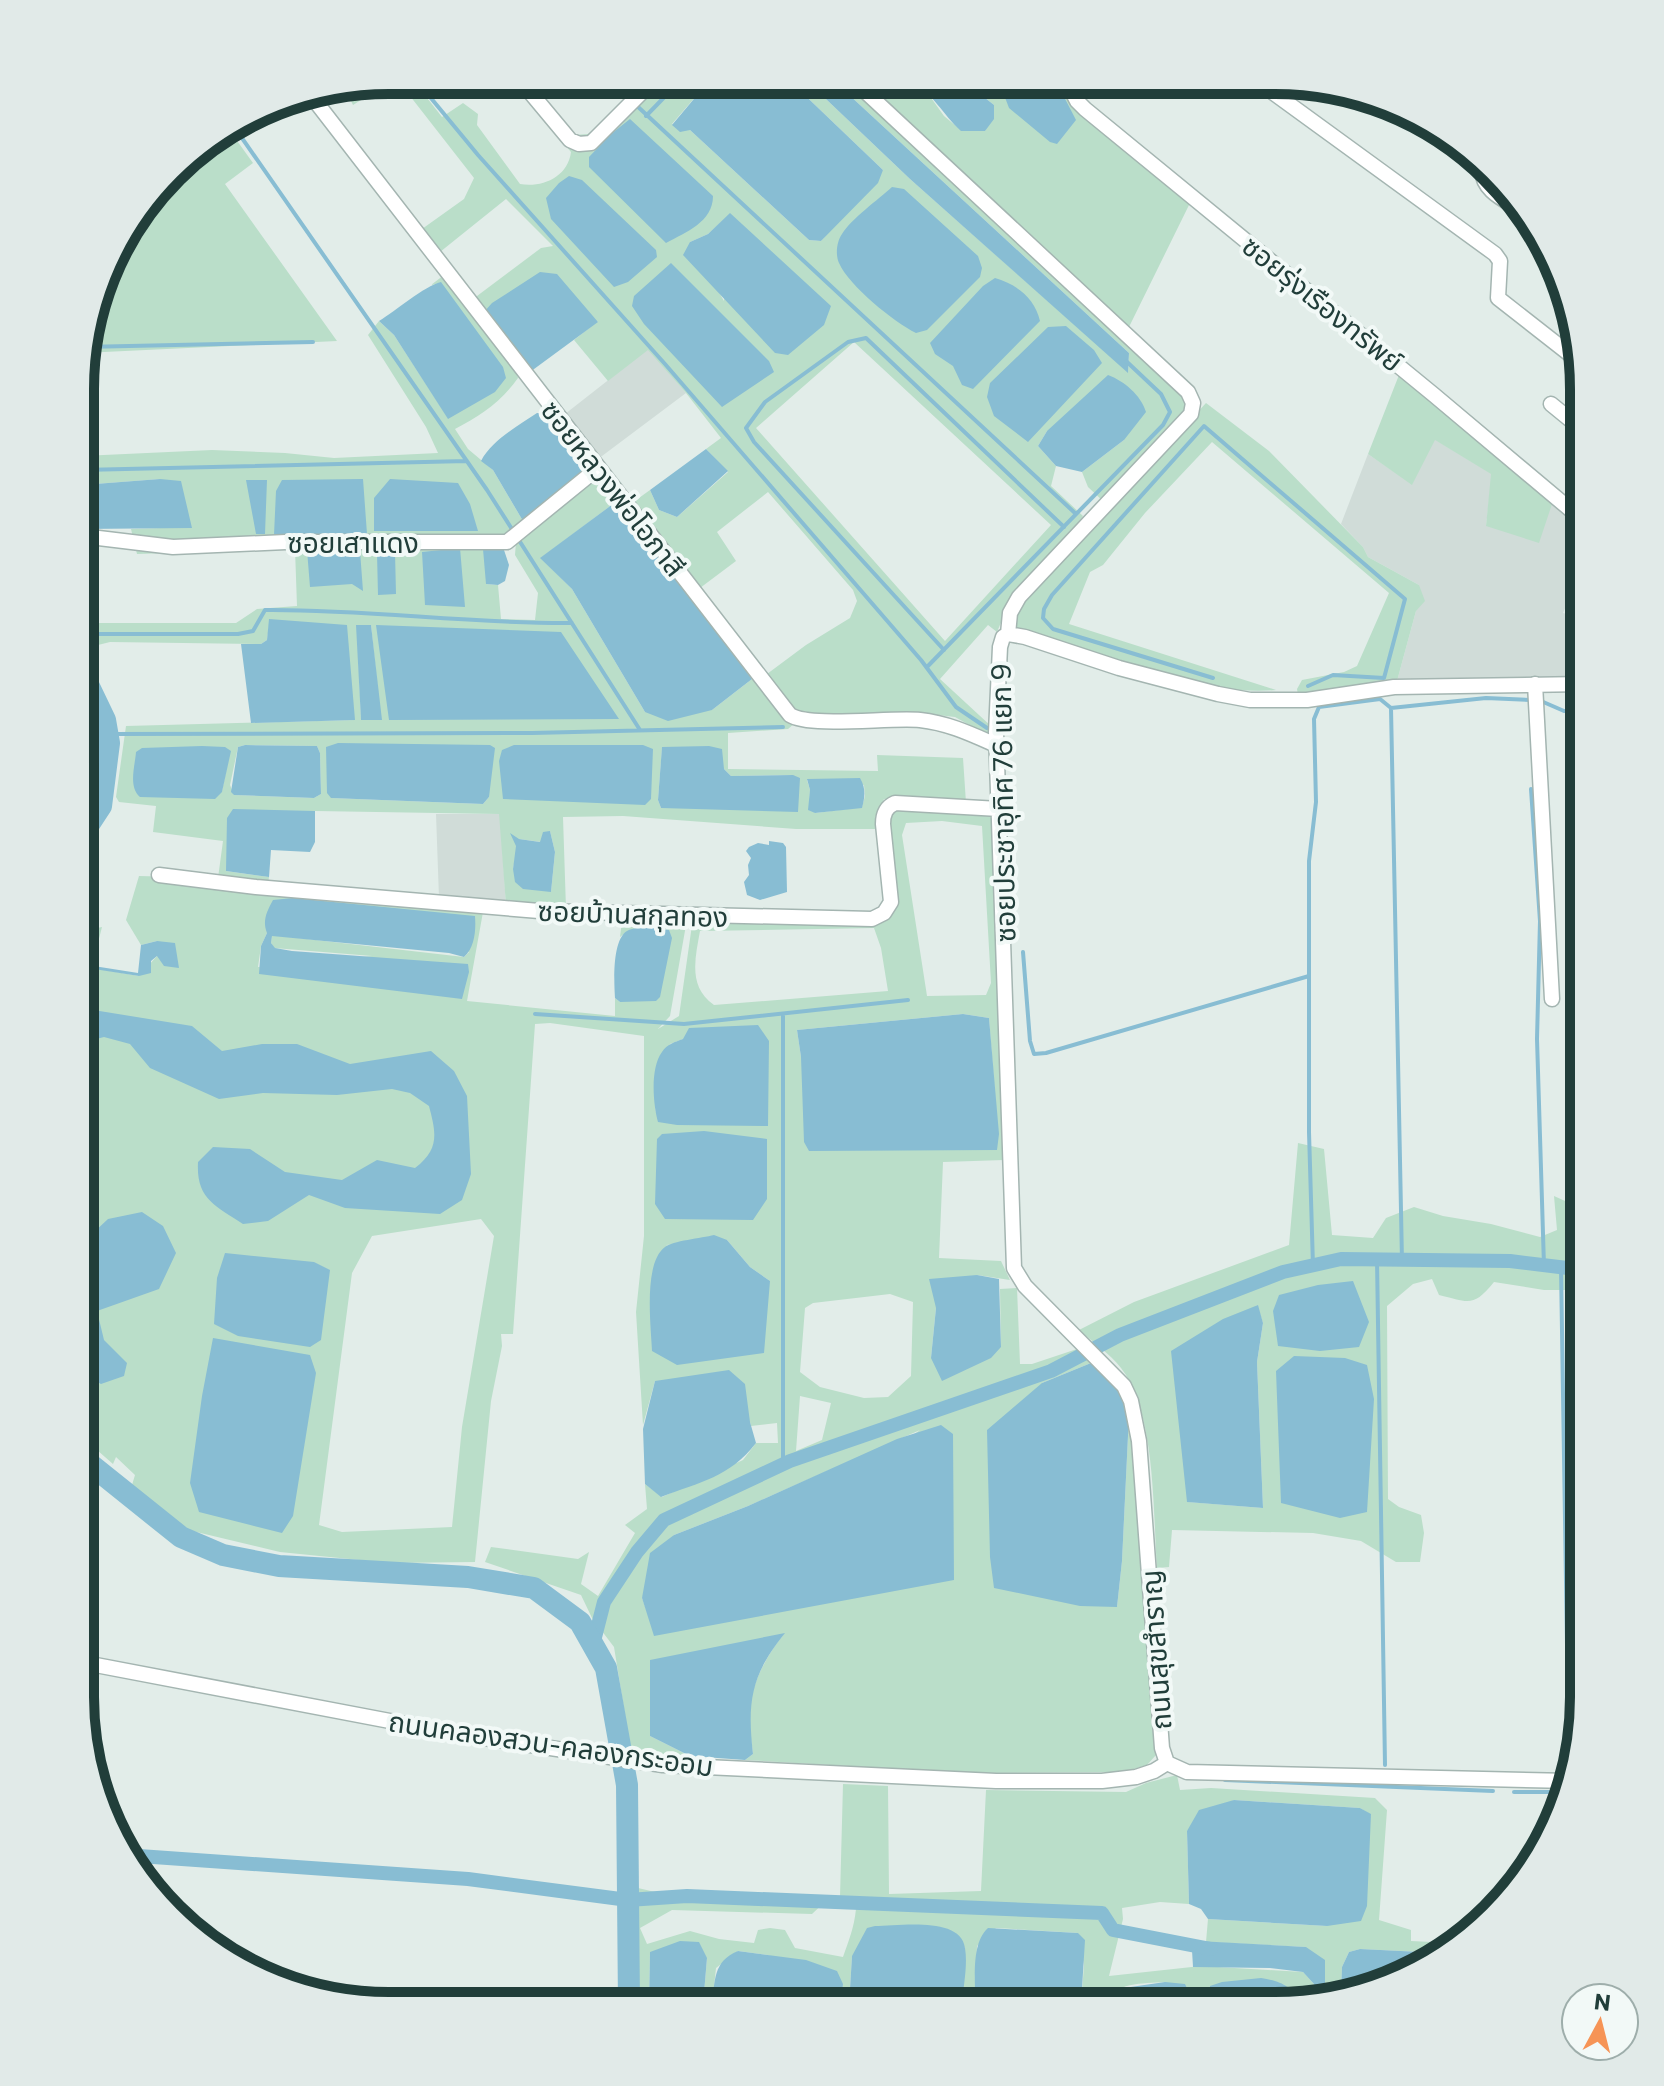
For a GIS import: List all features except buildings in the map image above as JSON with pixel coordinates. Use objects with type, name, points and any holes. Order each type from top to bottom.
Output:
[{"type":"street","points":[[532,94],[570,140],[579,144],[591,143],[640,94]]},
{"type":"street","points":[[868,94],[1188,392],[1193,403],[1191,414],[1019,597],[1010,613],[1008,634]]},
{"type":"street","name":"ซอยรุ่งเรืองทรัพย์","points":[[1073,94],[1085,109],[1570,509]]},
{"type":"street","points":[[1275,94],[1495,254],[1500,261],[1498,298],[1567,352]]},
{"type":"street","name":"ซอยหลวงพ่อโอภาสี","points":[[317,103],[790,715],[804,721],[886,718],[944,723],[996,745]]},
{"type":"street","points":[[1483,179],[1489,190],[1497,195]]},
{"type":"street","points":[[1551,404],[1570,420]]},
{"type":"street","name":"ซอยเสาแดง","points":[[94,537],[173,547],[286,542],[507,542],[598,468]]},
{"type":"street","name":"ซอยประชาอุทิศ 76 แยก 9","points":[[1081,1342],[1025,1286],[1014,1268],[996,745],[1003,637],[1008,634],[1025,637],[1104,664],[1250,700],[1307,700],[1394,687],[1570,684]]},
{"type":"street","points":[[1535,684],[1552,999]]},
{"type":"street","name":"ซอยบ้านสกุลทอง","points":[[159,875],[256,887],[539,911],[872,919],[884,913],[891,902],[883,826],[889,806],[918,803],[999,809]]},
{"type":"street","name":"ถนนสุขสำราญ","points":[[1081,1342],[1124,1386],[1131,1401],[1139,1441],[1162,1748],[1167,1763],[1187,1772],[1558,1781]]},
{"type":"street","name":"ถนนคลองสวน-คลองกระออม","points":[[94,1665],[458,1734],[663,1765],[996,1781],[1102,1781],[1136,1777],[1167,1763]]},
{"type":"shaded area","points":[[648,349],[686,393],[598,459],[565,414]]},
{"type":"shaded area","points":[[1434,439],[1492,474],[1486,526],[1553,501],[1570,516],[1570,597],[1563,613],[1570,615],[1570,678],[1397,681],[1416,611],[1419,585],[1368,557],[1363,547],[1341,524],[1368,454],[1412,484]]},
{"type":"shaded area","points":[[436,814],[500,814],[506,905],[439,898]]},
{"type":"green space","points":[[408,94],[424,94],[442,117],[463,103],[478,114],[477,125],[520,184],[528,185],[553,179],[565,168],[571,152],[522,94],[540,94],[575,135],[588,134],[615,112],[635,107],[648,94],[698,94],[672,124],[690,130],[809,240],[821,241],[883,170],[804,94],[821,94],[910,179],[1128,372],[1129,353],[848,94],[864,94],[1185,393],[1189,402],[1186,414],[1104,502],[1088,487],[1082,472],[1124,440],[1047,431],[1038,446],[1056,466],[1051,486],[1083,516],[1068,539],[1007,608],[997,632],[988,625],[940,679],[992,727],[991,737],[955,717],[929,714],[803,716],[793,710],[767,674],[850,618],[857,601],[853,590],[768,492],[717,532],[736,561],[700,588],[632,503],[650,490],[659,510],[677,517],[728,472],[706,449],[721,438],[648,350],[608,381],[574,340],[598,321],[484,312],[473,299],[541,248],[553,246],[506,199],[440,252],[422,229],[464,199],[474,178]],"holes":[[[730,214],[724,301],[690,242],[708,234]],[[854,342],[1051,525],[945,641],[756,428]]]},
{"type":"green space","points":[[877,94],[928,94],[944,116],[962,131],[985,131],[994,105],[980,94],[1004,94],[1010,108],[1052,94],[1076,94],[1190,203],[1129,327]]},
{"type":"green space","points":[[369,95],[353,105],[349,97]]},
{"type":"green space","points":[[235,138],[253,163],[225,184],[337,341],[97,352],[104,313],[116,276],[144,225],[180,180]]},
{"type":"green space","points":[[444,275],[516,371],[518,378],[490,408],[455,429],[468,449],[493,470],[523,521],[502,538],[486,584],[498,585],[501,619],[535,620],[538,593],[515,555],[516,542],[598,472],[617,501],[541,558],[572,589],[645,712],[712,710],[752,679],[795,723],[788,729],[728,733],[728,769],[878,771],[877,755],[963,758],[966,803],[884,799],[875,818],[875,829],[796,829],[623,816],[563,817],[566,909],[506,905],[499,814],[315,811],[226,871],[269,877],[267,891],[483,912],[467,1001],[615,1016],[615,998],[620,1002],[669,930],[643,927],[620,937],[622,921],[681,922],[686,925],[670,1016],[658,1029],[679,1016],[692,925],[705,921],[880,921],[893,910],[889,816],[898,807],[990,811],[995,826],[1004,1160],[943,1162],[939,1258],[1001,1261],[1010,1280],[977,1275],[936,1308],[931,1358],[1001,1347],[1000,1289],[1017,1288],[1020,1364],[1032,1364],[1080,1348],[1091,1363],[1042,1383],[1117,1607],[1129,1415],[1156,1755],[1147,1765],[1124,1772],[968,1773],[745,1760],[753,1754],[749,1720],[752,1693],[765,1662],[784,1634],[650,1736],[690,1756],[631,1752],[614,1647],[592,1618],[581,1595],[485,1562],[491,1547],[578,1559],[589,1552],[581,1584],[598,1596],[635,1533],[625,1525],[647,1509],[645,1484],[662,1497],[743,1460],[756,1443],[778,1443],[777,1423],[751,1426],[750,1422],[655,1381],[643,1425],[636,1312],[644,1236],[644,1036],[550,1023],[535,1024],[513,1334],[501,1334],[475,1562],[389,1563],[280,1552],[188,1530],[132,1485],[135,1475],[116,1457],[113,1464],[94,1447],[94,968],[139,976],[157,956],[157,941],[141,945],[126,920],[139,876],[218,878],[223,841],[153,832],[156,806],[119,802],[116,797],[126,726],[354,720],[270,619],[267,640],[261,644],[110,642],[94,646],[94,623],[236,623],[257,609],[297,606],[295,549],[137,554],[131,529],[191,527],[160,479],[94,484],[94,455],[212,450],[334,458],[438,453],[426,427],[368,335],[379,321],[394,335],[448,418],[441,283],[431,285]],"holes":[[[357,625],[371,625],[381,720],[361,719]],[[317,746],[320,753],[321,794],[314,798],[234,795],[230,785],[238,747]],[[142,748],[230,751],[222,791]],[[662,748],[724,769],[731,776],[793,775],[661,808],[658,800]],[[807,780],[864,785],[862,807],[816,813],[809,810]],[[489,797],[483,804],[331,798]],[[942,821],[982,826],[991,983],[986,995],[927,996],[902,835],[906,823]],[[550,831],[555,852],[551,892],[513,869],[519,839],[541,842]],[[874,928],[881,948],[888,991],[714,1005],[700,990],[695,972],[700,931]],[[267,933],[469,952],[464,957],[272,935],[274,948],[372,956],[258,967],[261,946]],[[963,1014],[989,1018],[998,1134],[996,1150],[801,1057],[797,1030]],[[683,1039],[655,1112],[670,1044]],[[481,1219],[494,1236],[462,1427],[452,1527],[342,1532],[319,1525],[352,1273],[372,1236]],[[727,1240],[750,1267],[770,1281],[666,1245]],[[890,1294],[913,1302],[911,1376],[888,1397],[864,1398],[820,1387],[800,1372],[805,1308],[813,1303]],[[800,1396],[831,1403],[822,1440],[796,1451]],[[920,1430],[651,1623],[642,1598],[674,1535]]]},
{"type":"green space","points":[[1399,375],[1553,501],[1539,543],[1486,526],[1491,474],[1435,440],[1412,485],[1368,454]]},
{"type":"green space","points":[[1206,403],[1269,451],[1363,547],[1368,557],[1419,585],[1425,601],[1416,611],[1397,681],[1298,695],[1297,689],[1302,680],[1344,672],[1357,666],[1389,593],[1212,442],[1145,513],[1103,565],[1090,572],[1069,624],[1276,690],[1209,687],[1161,677],[1015,628],[1017,607]]},
{"type":"green space","points":[[102,927],[94,958],[94,929]]},
{"type":"green space","points":[[1298,1143],[1324,1149],[1332,1235],[1373,1238],[1386,1218],[1414,1207],[1540,1237],[1557,1230],[1554,1196],[1570,1203],[1570,1288],[1544,1290],[1494,1282],[1481,1296],[1470,1301],[1439,1295],[1432,1279],[1413,1284],[1387,1306],[1388,1499],[1421,1515],[1424,1533],[1420,1562],[1396,1562],[1361,1541],[1313,1533],[1172,1530],[1169,1567],[1157,1568],[1151,1464],[1141,1410],[1121,1368],[1079,1330],[1134,1302],[1289,1245]],"holes":[[[1257,1305],[1263,1323],[1257,1362],[1263,1508],[1188,1502]]]},
{"type":"green space","points":[[1177,1775],[1180,1790],[1211,1788],[1375,1798],[1387,1810],[1379,1920],[1411,1930],[1411,1941],[1438,1942],[1422,1952],[1360,1949],[1349,1952],[1342,1967],[1341,1984],[1317,1988],[1306,1947],[1206,1942],[1208,1919],[1327,1926],[1371,1815],[1360,1808],[1234,1800],[1187,1831],[1189,1904],[1160,1902],[1122,1908],[1123,1919],[1109,1976],[1201,1966],[1303,1972],[1316,1989],[1267,1992],[1210,1986],[1209,1992],[1181,1992],[1165,1982],[1130,1985],[1115,1992],[1082,1992],[1084,1965],[1078,1933],[996,1928],[977,1946],[975,1992],[963,1992],[965,1947],[852,1956],[850,1992],[842,1992],[843,1984],[768,1955],[738,1951],[716,1968],[713,1992],[704,1992],[707,1958],[650,1952],[649,1992],[634,1992],[638,1888],[655,1892],[830,1897],[812,1914],[672,1910],[640,1928],[647,1944],[690,1931],[719,1939],[754,1943],[758,1930],[785,1930],[795,1948],[843,1957],[856,1909],[1101,1918],[1101,1909],[840,1897],[843,1784],[888,1786],[889,1894],[981,1891],[986,1790],[1126,1792]]},
{"type":"water","points":[[698,94],[804,94],[883,170],[878,183],[821,241],[809,240],[690,130],[680,132],[672,125]]},
{"type":"water","points":[[821,94],[848,94],[1129,353],[1128,373],[910,179]]},
{"type":"water","points":[[928,94],[980,94],[994,105],[994,119],[985,131],[961,131]]},
{"type":"water","points":[[1004,94],[1063,94],[1076,120],[1057,144],[1050,142],[1009,108]]},
{"type":"water","points":[[630,119],[713,196],[712,205],[703,219],[666,243],[589,167],[589,157]]},
{"type":"water","points":[[569,176],[582,180],[656,250],[657,257],[628,282],[614,287],[551,219],[546,198]]},
{"type":"water","points":[[892,187],[904,189],[978,256],[982,268],[980,277],[927,330],[916,333],[896,321],[862,292],[844,272],[837,256],[839,240],[846,228]]},
{"type":"water","points":[[730,213],[831,306],[824,325],[788,355],[775,353],[683,255],[690,242],[708,234]]},
{"type":"water","points":[[671,263],[769,361],[774,372],[722,407],[644,324],[632,306],[634,296]]},
{"type":"water","points":[[540,272],[557,274],[598,322],[530,372],[484,312],[492,303]]},
{"type":"water","points":[[995,278],[1024,293],[1034,305],[1040,321],[973,389],[962,385],[953,366],[935,354],[930,343],[983,286]]},
{"type":"water","points":[[441,282],[503,367],[506,378],[495,392],[448,419],[394,335],[379,321],[418,293]]},
{"type":"water","points":[[1066,326],[1094,350],[1102,363],[1028,442],[994,416],[987,397],[990,383],[1048,327]]},
{"type":"water","points":[[1108,375],[1131,389],[1146,412],[1124,440],[1082,472],[1056,466],[1038,446],[1047,431]]},
{"type":"water","points":[[537,413],[550,414],[590,463],[591,470],[523,521],[493,470],[481,461],[499,440]]},
{"type":"water","points":[[706,449],[728,471],[677,517],[659,510],[650,490]]},
{"type":"water","points":[[160,479],[181,481],[192,528],[94,529],[94,484]]},
{"type":"water","points":[[363,479],[367,534],[274,535],[276,491],[282,480]]},
{"type":"water","points":[[390,479],[458,483],[470,504],[478,531],[374,531],[374,498]]},
{"type":"water","points":[[246,480],[267,480],[265,534],[256,534]]},
{"type":"water","points":[[617,501],[752,679],[712,710],[668,721],[645,712],[572,589],[540,558]]},
{"type":"water","points":[[503,547],[509,565],[505,581],[498,585],[486,584],[483,549]]},
{"type":"water","points":[[460,548],[465,607],[425,605],[422,552]]},
{"type":"water","points":[[307,550],[360,551],[363,591],[352,584],[310,587]]},
{"type":"water","points":[[395,552],[396,594],[378,595],[377,553]]},
{"type":"water","points":[[269,619],[347,625],[355,720],[251,723],[241,644],[261,644],[267,640]]},
{"type":"water","points":[[356,625],[371,625],[382,720],[361,720]]},
{"type":"water","points":[[376,625],[561,632],[619,719],[389,720]]},
{"type":"water","points":[[338,743],[490,745],[495,748],[489,797],[483,804],[331,798],[327,793],[326,747]]},
{"type":"water","points":[[514,745],[643,745],[653,749],[651,799],[645,805],[503,799],[499,761],[502,750]]},
{"type":"water","points":[[317,746],[320,753],[321,794],[314,798],[234,795],[231,792],[238,747]]},
{"type":"water","points":[[709,746],[722,749],[724,769],[731,776],[793,775],[800,778],[798,812],[661,808],[658,800],[662,747]]},
{"type":"water","points":[[225,747],[231,751],[222,792],[215,799],[140,797],[136,793],[133,776],[136,752],[142,748]]},
{"type":"water","points":[[860,778],[864,793],[862,808],[815,813],[808,810],[810,790],[807,779]]},
{"type":"water","points":[[233,809],[315,811],[315,842],[310,852],[271,850],[269,877],[226,871],[227,818]]},
{"type":"water","points":[[550,831],[555,852],[551,892],[523,889],[515,882],[516,846],[510,833],[519,839],[540,842],[543,832]]},
{"type":"water","points":[[769,841],[783,843],[786,847],[787,892],[760,900],[747,895],[744,882],[749,875],[751,858],[746,851],[758,843],[769,845]]},
{"type":"water","points":[[293,898],[475,916],[473,943],[464,957],[272,936],[271,943],[275,948],[292,951],[468,964],[462,999],[259,974],[269,908],[273,900]]},
{"type":"water","points":[[646,927],[669,930],[672,938],[660,997],[656,1001],[620,1002],[615,998],[614,982],[619,943],[627,931]]},
{"type":"water","points":[[157,941],[175,943],[179,968],[164,966],[157,956],[151,961],[151,973],[139,976],[94,969],[94,966],[138,973],[141,945]]},
{"type":"water","points":[[94,1010],[192,1026],[222,1051],[262,1044],[297,1044],[350,1064],[431,1051],[454,1071],[467,1096],[471,1174],[462,1200],[440,1214],[345,1208],[309,1195],[268,1221],[243,1224],[209,1200],[200,1185],[198,1162],[213,1147],[250,1149],[285,1172],[342,1180],[377,1160],[415,1168],[429,1154],[434,1140],[429,1106],[410,1093],[392,1089],[337,1095],[263,1093],[219,1099],[150,1068],[130,1044],[104,1037],[94,1040]]},
{"type":"water","points":[[963,1014],[989,1018],[999,1134],[997,1150],[809,1151],[804,1142],[797,1030]]},
{"type":"water","points":[[758,1025],[769,1041],[768,1126],[658,1122],[654,1076],[658,1059],[666,1047],[683,1039],[689,1028]]},
{"type":"water","points":[[704,1131],[767,1139],[767,1199],[753,1220],[665,1219],[655,1204],[657,1139],[662,1134]]},
{"type":"water","points":[[142,1212],[163,1226],[176,1253],[159,1289],[97,1311],[104,1340],[127,1363],[124,1376],[101,1384],[94,1380],[94,1232],[108,1219]]},
{"type":"water","points":[[714,1235],[727,1240],[750,1267],[770,1281],[764,1353],[677,1365],[652,1351],[650,1296],[654,1266],[665,1247]]},
{"type":"water","points":[[225,1253],[314,1262],[330,1270],[321,1340],[310,1347],[238,1336],[214,1324],[217,1278]]},
{"type":"water","points":[[977,1275],[999,1279],[1001,1347],[991,1358],[942,1381],[931,1358],[936,1308],[929,1279]]},
{"type":"water","points":[[1353,1281],[1369,1322],[1359,1347],[1320,1351],[1278,1346],[1273,1311],[1279,1295],[1318,1285]]},
{"type":"water","points":[[1258,1305],[1263,1323],[1257,1362],[1263,1508],[1187,1502],[1171,1351],[1223,1319]]},
{"type":"water","points":[[213,1338],[310,1355],[316,1373],[293,1516],[282,1533],[199,1512],[190,1483]]},
{"type":"water","points":[[1294,1356],[1345,1358],[1367,1365],[1374,1399],[1367,1512],[1340,1518],[1281,1503],[1276,1371]]},
{"type":"water","points":[[1091,1363],[1121,1390],[1129,1415],[1117,1607],[1080,1606],[994,1588],[990,1557],[987,1430],[1042,1383]]},
{"type":"water","points":[[729,1370],[745,1384],[756,1443],[725,1471],[661,1497],[645,1484],[643,1429],[655,1381]]},
{"type":"water","points":[[941,1425],[953,1434],[954,1580],[654,1636],[642,1598],[650,1553],[674,1535],[748,1506],[897,1439]]},
{"type":"water","points":[[785,1633],[765,1662],[754,1690],[751,1719],[753,1754],[745,1760],[690,1756],[650,1736],[650,1660]]},
{"type":"water","points":[[1234,1800],[1360,1808],[1371,1814],[1367,1906],[1361,1921],[1327,1926],[1208,1919],[1201,1909],[1189,1904],[1187,1831],[1199,1810]]},
{"type":"water","points":[[928,1925],[953,1931],[961,1938],[965,1948],[963,1992],[850,1992],[852,1956],[867,1928]]},
{"type":"water","points":[[988,1928],[1078,1933],[1085,1940],[1082,1992],[975,1992],[976,1954],[982,1935]]},
{"type":"water","points":[[680,1941],[699,1942],[707,1958],[704,1992],[649,1992],[650,1952]]},
{"type":"water","points":[[1198,1941],[1306,1947],[1325,1960],[1325,1987],[1316,1989],[1303,1972],[1270,1968],[1193,1967],[1192,1950]]},
{"type":"water","points":[[1360,1949],[1422,1952],[1388,1970],[1341,1984],[1342,1967],[1349,1952]]},
{"type":"water","points":[[738,1951],[806,1960],[837,1971],[843,1984],[842,1992],[714,1992],[720,1966]]},
{"type":"water","points":[[1261,1978],[1284,1985],[1292,1991],[1209,1992],[1210,1986]]},
{"type":"water","points":[[1165,1982],[1185,1984],[1189,1992],[1115,1992],[1117,1989]]},
{"type":"waterway","points":[[428,94],[921,660],[956,707],[987,728]]},
{"type":"waterway","points":[[626,94],[630,98]]},
{"type":"waterway","points":[[646,116],[667,94]]},
{"type":"waterway","points":[[636,105],[1076,514]]},
{"type":"waterway","points":[[240,135],[487,490],[640,730]]},
{"type":"waterway","points":[[944,650],[754,442],[746,428],[765,402],[848,342],[866,338],[1064,527]]},
{"type":"waterway","points":[[98,347],[313,342]]},
{"type":"waterway","points":[[927,667],[1163,425],[1170,412],[1161,394],[1126,361]]},
{"type":"waterway","points":[[1213,678],[1053,629],[1043,618],[1052,595],[1204,426],[1405,599],[1384,678],[1333,675],[1308,686]]},
{"type":"waterway","points":[[94,470],[467,461]]},
{"type":"waterway","points":[[94,634],[238,634],[253,631],[265,610],[572,623]]},
{"type":"waterway","points":[[94,697],[105,720],[109,743],[101,806],[94,817]]},
{"type":"waterway","points":[[1313,1266],[1309,1132],[1309,861],[1316,802],[1314,719],[1319,707],[1380,699],[1391,708],[1486,698],[1532,700]]},
{"type":"waterway","points":[[1541,701],[1570,711]]},
{"type":"waterway","points":[[1391,708],[1402,1261]]},
{"type":"waterway","points":[[107,734],[532,733],[783,727]]},
{"type":"waterway","points":[[1531,789],[1540,921],[1537,1039],[1544,1266]]},
{"type":"waterway","points":[[1023,952],[1030,1041],[1034,1054],[1309,976]]},
{"type":"waterway","points":[[535,1014],[684,1024],[908,1000]]},
{"type":"waterway","points":[[783,1014],[783,1463]]},
{"type":"waterway","points":[[593,1645],[604,1602],[637,1552],[664,1520],[790,1461],[1051,1371],[1120,1335],[1283,1272],[1341,1259],[1510,1261],[1570,1268]]},
{"type":"waterway","points":[[1377,1260],[1385,1765]]},
{"type":"waterway","points":[[1561,1268],[1568,1723]]},
{"type":"waterway","points":[[94,1467],[181,1537],[223,1555],[279,1566],[468,1577],[534,1588],[580,1622],[606,1668],[627,1785],[629,1992]]},
{"type":"waterway","points":[[1225,1780],[1493,1791]]},
{"type":"waterway","points":[[1514,1792],[1554,1792]]},
{"type":"waterway","points":[[141,1856],[468,1879],[628,1900],[687,1896],[1102,1913],[1113,1930],[1211,1949]]}]
